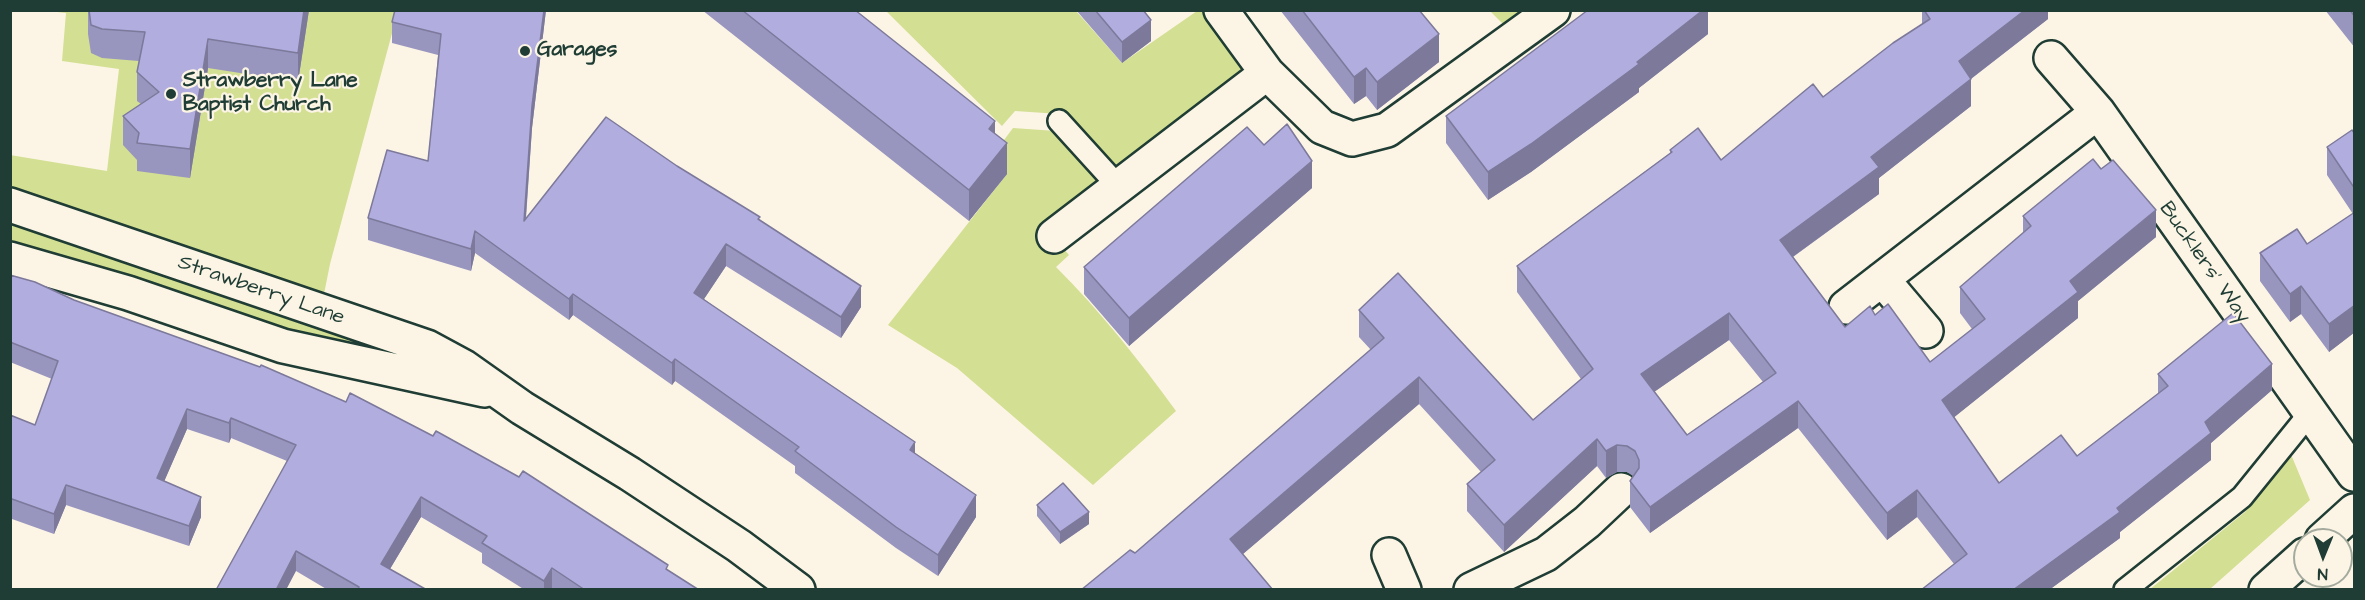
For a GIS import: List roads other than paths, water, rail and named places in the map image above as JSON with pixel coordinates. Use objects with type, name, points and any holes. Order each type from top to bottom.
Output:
[{"type":"street","points":[[1221,10],[1267,73],[1322,127],[1352,139],[1387,130],[1553,10]]},
{"type":"street","name":"Bucklers' Way","points":[[2051,58],[2098,112],[2355,474]]},
{"type":"street","points":[[1054,236],[1267,73]]},
{"type":"street","points":[[1846,307],[2098,112]]},
{"type":"street","name":"Strawberry Lane","points":[[10,205],[427,347],[464,367],[522,408],[630,474],[729,539],[798,590]]},
{"type":"street","name":"Strawberry Lane","points":[[10,259],[128,293],[283,346],[504,394]]},
{"type":"street","points":[[1882,279],[1926,331]]},
{"type":"street","points":[[1471,590],[1546,554],[1587,522],[1621,490]]},
{"type":"street","points":[[2336,528],[2355,511]]},
{"type":"street","points":[[1389,555],[1404,590]]},
{"type":"street","points":[[2266,590],[2293,566]]},
{"type":"lane","points":[[1059,121],[1118,186]]},
{"type":"lane","points":[[2125,590],[2242,497],[2310,413]]},
{"type":"place","name":"Garages","points":[[525,51]]},
{"type":"place","name":"Strawberry Lane Baptist Church","points":[[171,94]]}]
